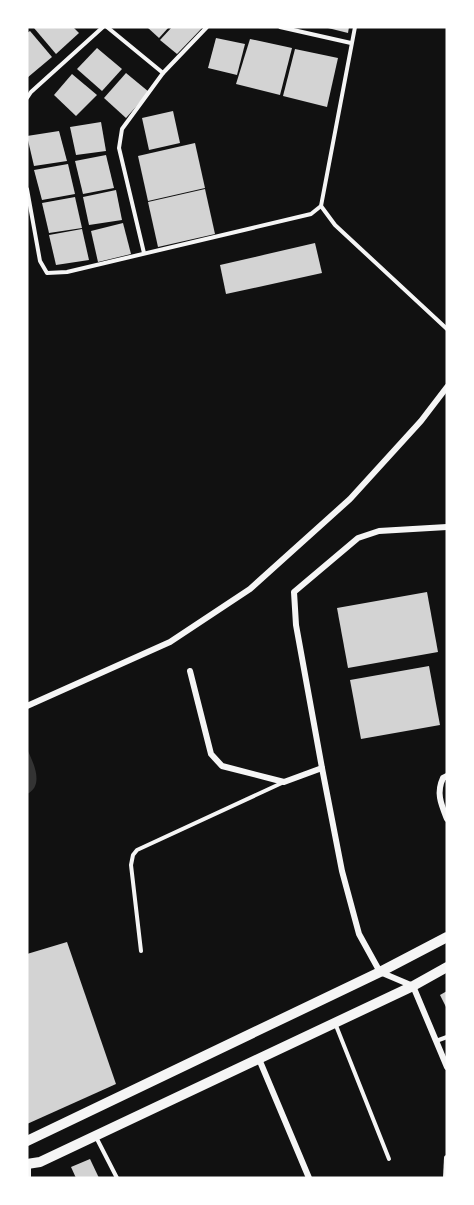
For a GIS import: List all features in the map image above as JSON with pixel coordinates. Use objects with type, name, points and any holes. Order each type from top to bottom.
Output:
[{"type":"main road","points":[[27,1141],[380,972],[447,937]]},
{"type":"main road","points":[[27,1164],[40,1162],[412,986],[447,967]]},
{"type":"street","points":[[27,706],[170,642],[250,589],[350,499],[421,421],[447,387]]},
{"type":"street","points":[[447,527],[379,531],[358,538],[294,592],[296,625],[322,768],[342,871],[359,934],[380,972],[412,986],[447,1067]]},
{"type":"street","points":[[190,671],[211,754],[222,766],[284,782],[322,768]]},
{"type":"street","points":[[447,776],[443,778],[439,786],[439,796],[447,819]]},
{"type":"street","points":[[259,1059],[309,1178]]},
{"type":"street","points":[[446,1178],[447,1158]]},
{"type":"street","points":[[27,1164],[28,1178]]},
{"type":"lane","points":[[27,98],[105,27],[163,73]]},
{"type":"lane","points":[[144,253],[118,148],[122,129],[163,73],[207,27]]},
{"type":"lane","points":[[280,27],[351,43]]},
{"type":"lane","points":[[27,189],[40,261],[47,273],[67,272],[311,214],[321,206],[355,27]]},
{"type":"lane","points":[[321,206],[335,225],[447,329]]},
{"type":"lane","points":[[141,951],[131,865],[133,855],[137,850],[284,782]]},
{"type":"lane","points":[[334,1023],[389,1159]]},
{"type":"lane","points":[[436,1041],[447,1037]]},
{"type":"lane","points":[[95,1136],[117,1178]]},
{"type":"shaded area","points":[[27,749],[36,779],[32,790],[27,794]]},
{"type":"building","points":[[35,27],[73,27],[79,33],[56,54]]},
{"type":"building","points":[[147,27],[169,27],[159,38]]},
{"type":"building","points":[[172,27],[203,27],[177,54],[160,40]]},
{"type":"building","points":[[324,27],[349,27],[348,33]]},
{"type":"building","points":[[30,31],[52,57],[27,78],[27,33]]},
{"type":"building","points":[[216,38],[245,44],[237,75],[208,68]]},
{"type":"building","points":[[250,39],[292,48],[280,95],[236,84]]},
{"type":"building","points":[[97,48],[122,69],[102,91],[77,69]]},
{"type":"building","points":[[295,49],[338,58],[327,107],[283,96]]},
{"type":"building","points":[[126,73],[149,92],[126,118],[104,98]]},
{"type":"building","points":[[72,74],[97,95],[76,116],[54,95]]},
{"type":"building","points":[[173,111],[180,143],[149,150],[142,118]]},
{"type":"building","points":[[101,122],[106,151],[76,155],[70,127]]},
{"type":"building","points":[[59,131],[67,161],[34,166],[27,136]]},
{"type":"building","points":[[195,143],[205,188],[148,201],[138,156]]},
{"type":"building","points":[[106,155],[114,188],[83,194],[75,161]]},
{"type":"building","points":[[68,164],[75,194],[42,200],[34,170]]},
{"type":"building","points":[[205,189],[215,234],[158,247],[148,202]]},
{"type":"building","points":[[116,190],[122,220],[89,225],[83,197]]},
{"type":"building","points":[[75,197],[82,228],[49,233],[42,203]]},
{"type":"building","points":[[123,223],[131,254],[98,262],[91,231]]},
{"type":"building","points":[[82,229],[89,260],[56,265],[49,235]]},
{"type":"building","points":[[315,243],[322,273],[226,294],[220,265]]},
{"type":"building","points":[[427,592],[438,652],[348,668],[337,608]]},
{"type":"building","points":[[429,666],[440,725],[361,739],[350,680]]},
{"type":"building","points":[[67,942],[116,1084],[27,1124],[27,954]]},
{"type":"building","points":[[447,991],[447,1009],[440,995]]},
{"type":"building","points":[[90,1159],[99,1178],[76,1178],[71,1167]]}]
